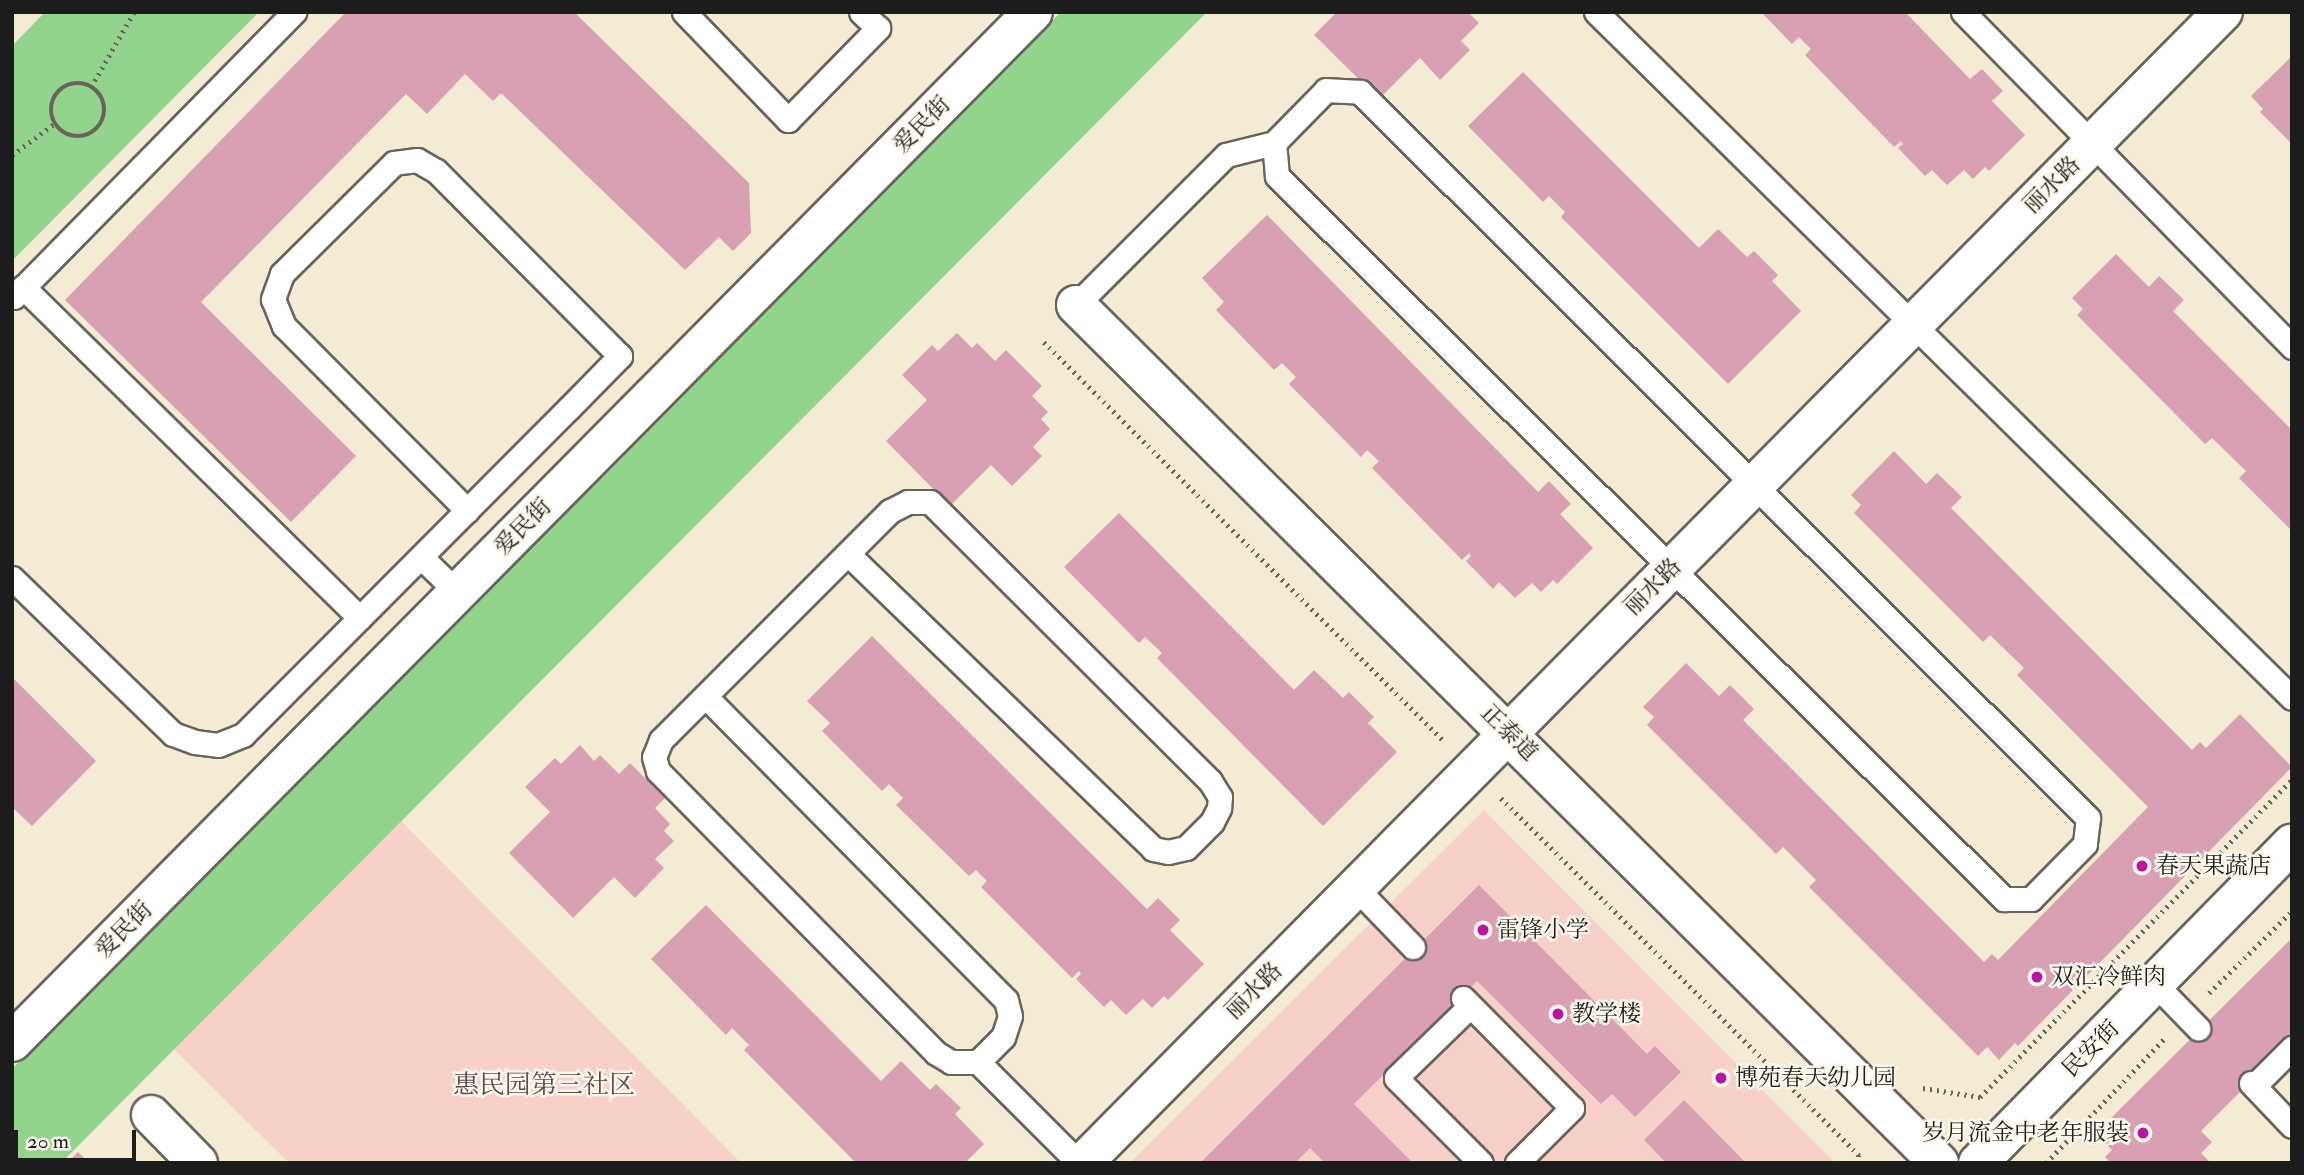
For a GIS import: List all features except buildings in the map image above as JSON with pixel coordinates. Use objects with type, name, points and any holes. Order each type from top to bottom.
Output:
[{"type":"street","name":"爱民街","points":[[12,1042],[1033,12]]},
{"type":"street","name":"丽水路","points":[[1081,1163],[2223,12]]},
{"type":"street","name":"正泰道","points":[[1076,305],[1939,1163]]},
{"type":"street","name":"民安街","points":[[1978,1163],[2292,843]]},
{"type":"street","points":[[151,1115],[198,1163]]},
{"type":"lane","points":[[294,12],[18,293],[360,618]]},
{"type":"lane","points":[[684,12],[788,120],[877,28],[861,12]]},
{"type":"lane","points":[[1597,12],[2292,698]]},
{"type":"lane","points":[[1963,12],[2292,347]]},
{"type":"lane","points":[[1076,305],[1226,155],[1274,143],[1326,90],[1360,92],[2088,818],[2085,844],[2031,899],[2004,899],[1278,176],[1274,143]]},
{"type":"lane","points":[[12,578],[173,734],[195,742],[218,744],[243,735],[360,618],[620,356],[436,171],[417,160],[394,163],[282,274],[273,299],[284,326],[467,510]]},
{"type":"lane","points":[[848,554],[1153,849],[1168,852],[1186,848],[1212,822],[1219,808],[1220,797],[1210,781],[930,502],[908,502],[890,511],[707,698],[661,740],[654,757],[658,771],[936,1053],[951,1062],[978,1062],[1081,1163]]},
{"type":"lane","points":[[421,556],[458,593]]},
{"type":"lane","points":[[707,698],[1006,1000],[1010,1016],[1003,1037],[978,1062]]},
{"type":"lane","points":[[1356,888],[1413,947]]},
{"type":"lane","points":[[2155,984],[2197,1028]]},
{"type":"lane","points":[[1481,1163],[1396,1078],[1466,1002],[1572,1108],[1517,1163]]},
{"type":"lane","points":[[2292,1048],[2253,1085],[2292,1126]]},
{"type":"path","points":[[91,87],[134,12]]},
{"type":"path","points":[[73,83],[91,87],[103,100],[104,118],[93,133],[76,138],[60,131],[54,124],[51,107],[58,91],[73,83]]},
{"type":"path","points":[[12,155],[54,124]]},
{"type":"path","points":[[1980,1097],[2292,779]]},
{"type":"shaded area","name":"雷锋小学","points":[[1484,810],[1835,1163],[1130,1163]]},
{"type":"shaded area","points":[[401,821],[741,1163],[289,1163],[174,1049]]},
{"type":"green space","points":[[45,12],[259,12],[12,261],[12,46]]},
{"type":"green space","points":[[1061,12],[1207,12],[61,1163],[12,1163],[12,1069]]},
{"type":"place","name":"春天果蔬店","points":[[2142,866]]},
{"type":"place","name":"雷锋小学","points":[[1483,930]]},
{"type":"place","name":"双汇冷鲜肉","points":[[2037,977]]},
{"type":"place","name":"教学楼","points":[[1558,1014]]},
{"type":"place","name":"博苑春天幼儿园","points":[[1721,1078]]},
{"type":"place","name":"岁月流金中老年服装","points":[[2143,1133]]},
{"type":"district","name":"惠民园第三社区","points":[[544,1086]]}]
